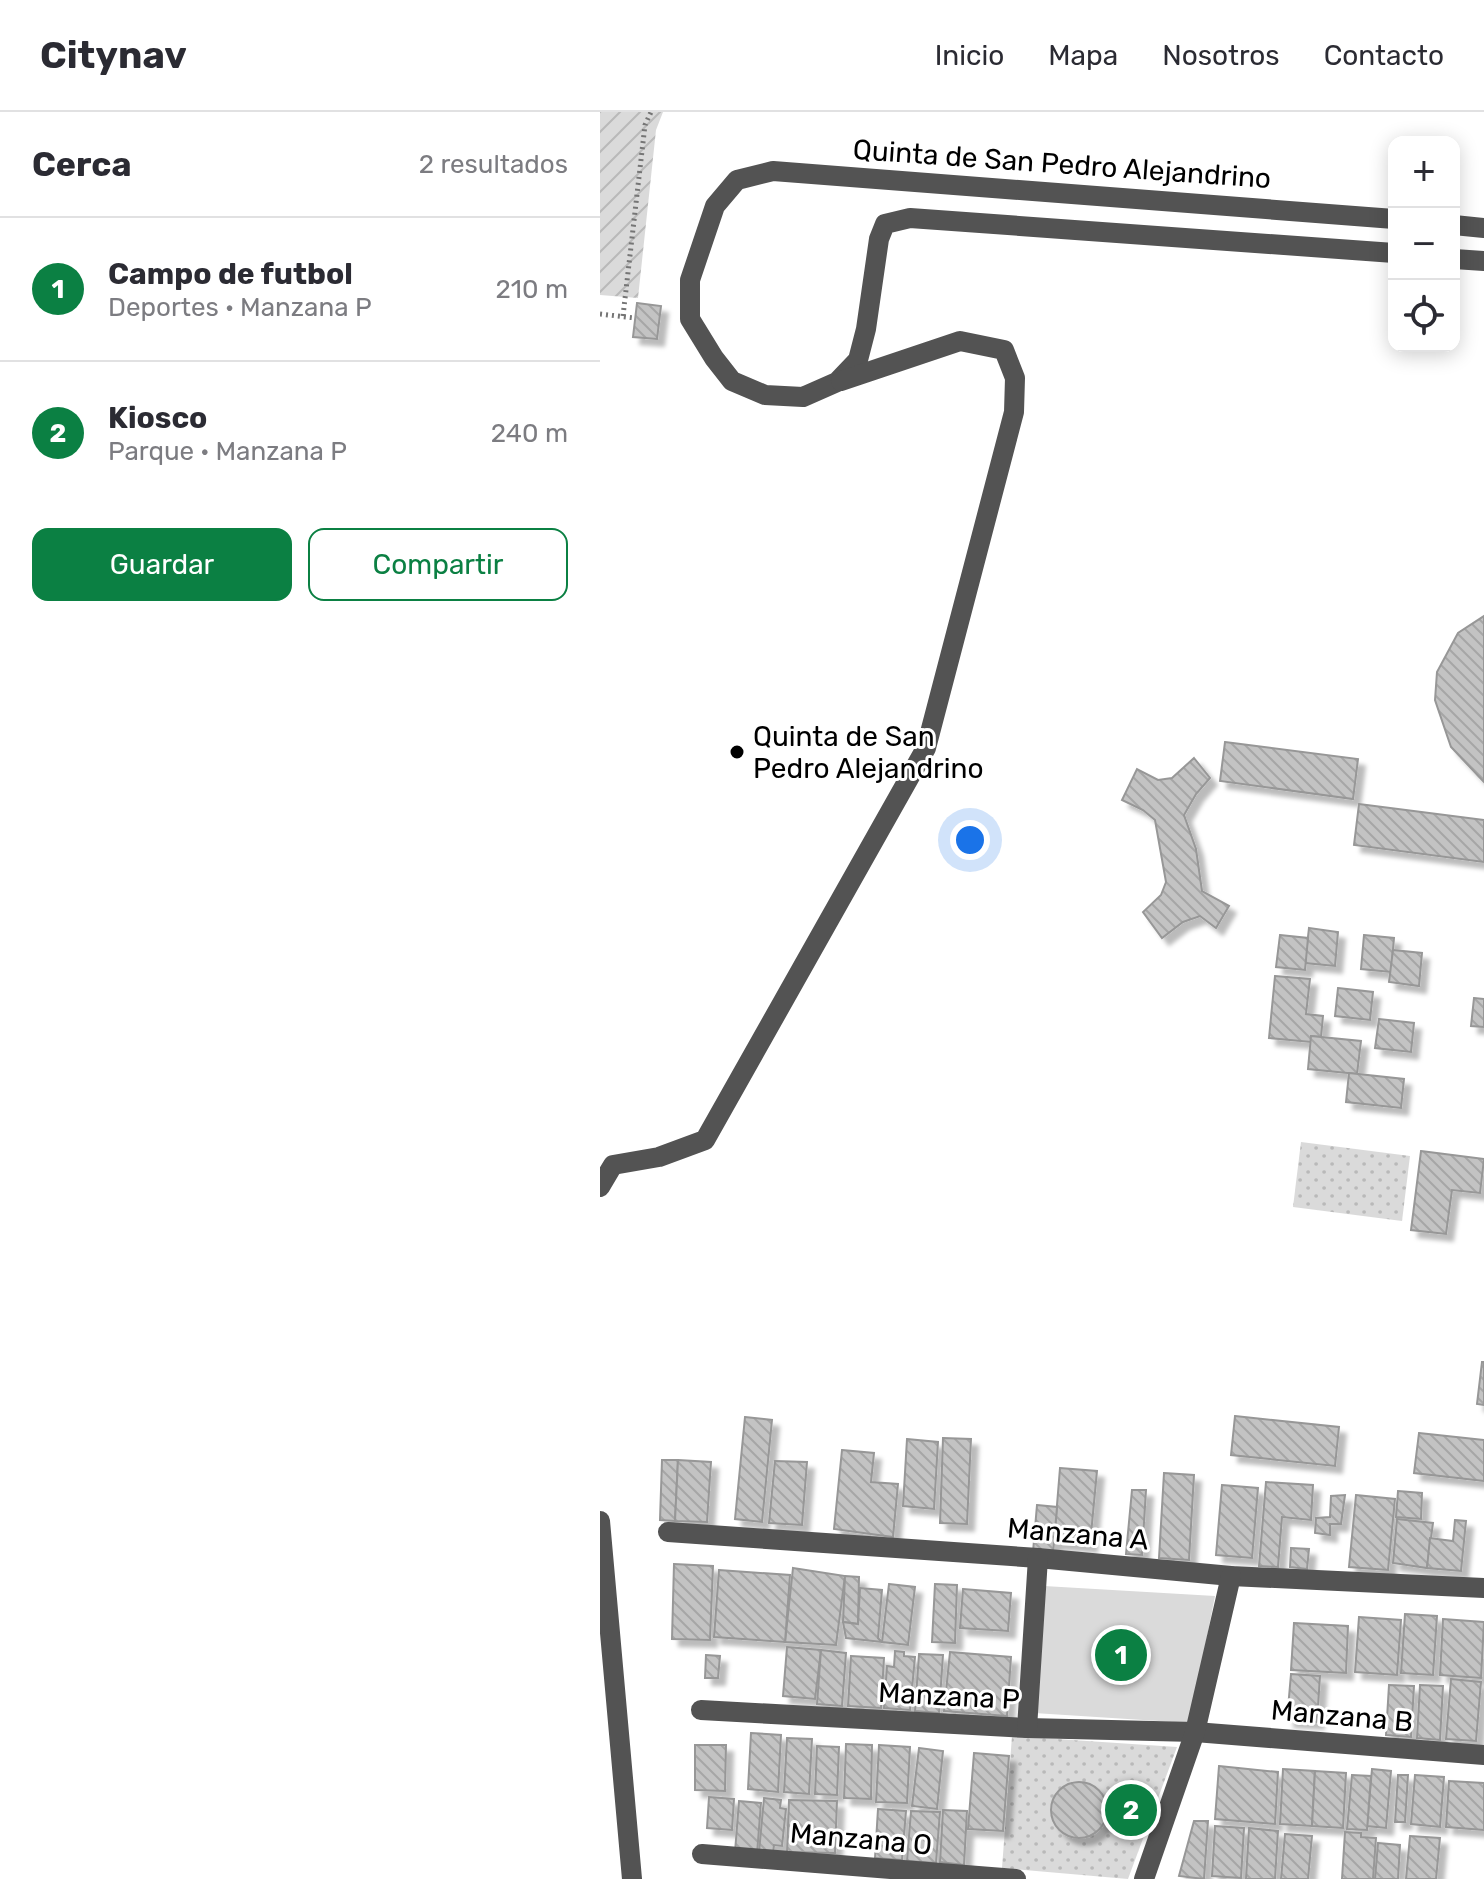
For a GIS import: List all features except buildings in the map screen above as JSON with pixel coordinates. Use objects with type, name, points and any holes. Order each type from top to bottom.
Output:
[{"type":"street","name":"Quinta de San Pedro Alejandrino","points":[[600,1187],[613,1165],[659,1157],[705,1140],[926,748],[1014,412],[1015,378],[1004,350],[960,341],[837,382],[803,397],[765,395],[732,381],[690,319],[690,280],[715,206],[737,180],[773,171],[1388,219]]},
{"type":"street","points":[[1072,228],[1076,193]]},
{"type":"street","points":[[837,382],[858,360],[866,329],[879,239],[885,224],[910,218],[1388,253]]},
{"type":"street","points":[[1460,226],[1484,228]]},
{"type":"street","points":[[1460,259],[1484,261]]},
{"type":"street","points":[[600,1521],[632,1879]]},
{"type":"street","name":"Manzana A","points":[[668,1532],[1038,1558],[1231,1576],[1484,1588]]},
{"type":"street","points":[[1027,1728],[1038,1558]]},
{"type":"street","points":[[1144,1879],[1195,1732],[1231,1576]]},
{"type":"street","name":"Manzana P","points":[[701,1710],[1027,1728],[1195,1732]]},
{"type":"street","name":"Manzana B","points":[[1195,1732],[1484,1755]]},
{"type":"street","name":"Manzana O","points":[[702,1854],[1016,1879]]},
{"type":"path","points":[[623,316],[645,125],[651,112]]},
{"type":"path","points":[[600,314],[635,318]]},
{"type":"shaded area","points":[[600,112],[663,112],[656,130],[638,298],[600,295]]},
{"type":"shaded area","points":[[1301,1142],[1410,1156],[1402,1221],[1293,1207]]},
{"type":"shaded area","points":[[1044,1586],[1215,1596],[1190,1723],[1034,1713]]},
{"type":"shaded area","points":[[1012,1736],[1177,1747],[1128,1879],[1002,1868]],"holes":[[[1073,1781],[1094,1787],[1105,1797],[1107,1810],[1104,1822],[1096,1832],[1084,1838],[1071,1837],[1052,1820],[1053,1801]]]},
{"type":"place","name":"Quinta de San Pedro Alejandrino","points":[[737,752]]},
{"type":"place","name":"Campo de futbol","points":[[1121,1655]]},
{"type":"place","name":"Kiosco","points":[[1131,1810]]}]
